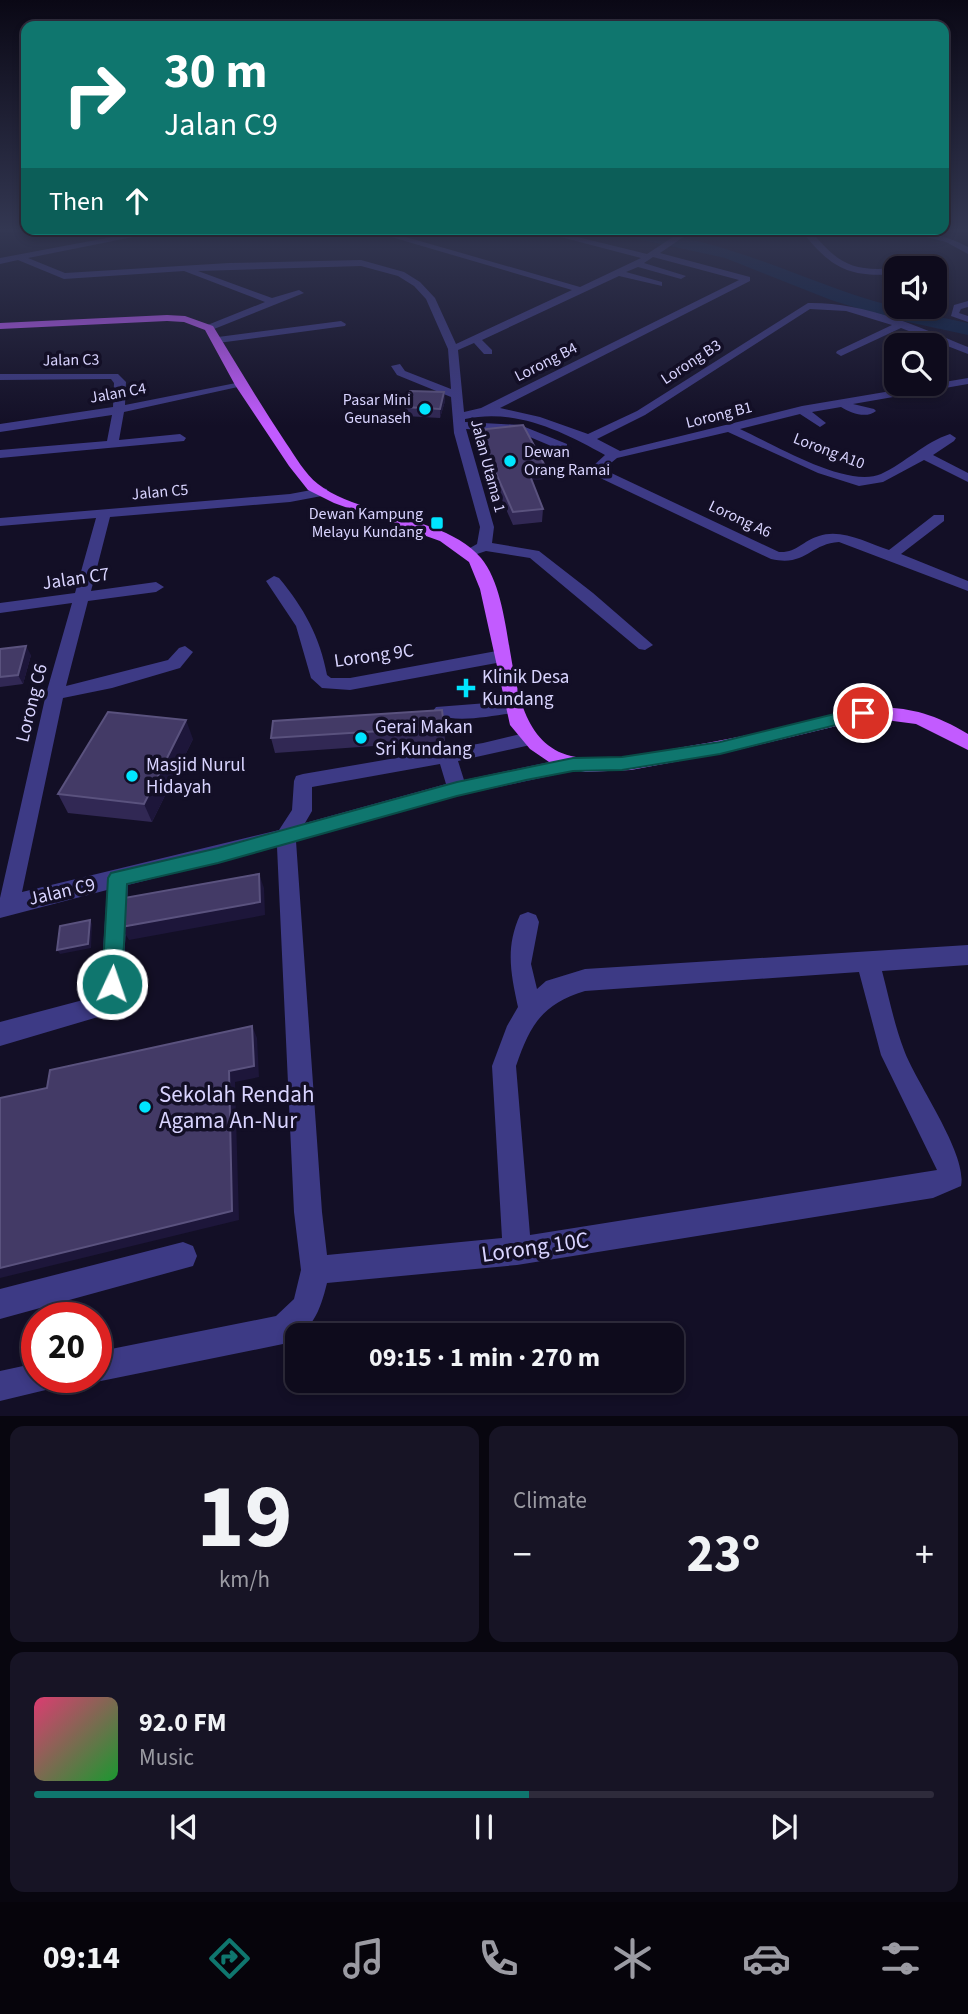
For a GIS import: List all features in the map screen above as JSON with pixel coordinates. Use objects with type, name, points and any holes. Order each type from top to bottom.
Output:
[{"type":"main road","points":[[0,326],[167,318],[185,319],[213,334],[242,385],[306,480],[322,492],[445,538],[475,560],[488,589],[519,725],[528,739],[573,764],[622,764],[720,748],[863,713],[888,712],[919,719],[934,724],[968,743]]},
{"type":"street","points":[[258,294],[267,297],[270,302]]},
{"type":"street","points":[[213,334],[270,302],[296,294]]},
{"type":"street","name":"Jalan Utama 1","points":[[425,294],[430,298],[453,349],[459,421],[469,468],[487,527],[484,546]]},
{"type":"street","points":[[453,349],[572,294]]},
{"type":"street","name":"Lorong B4","points":[[459,421],[485,411],[717,294]]},
{"type":"street","points":[[559,300],[575,305]]},
{"type":"street","points":[[968,304],[957,307],[954,314],[968,319]]},
{"type":"street","name":"Lorong B3","points":[[588,439],[641,413],[808,306],[829,306],[865,314],[968,351]]},
{"type":"street","points":[[213,334],[341,324]]},
{"type":"street","points":[[841,353],[899,325]]},
{"type":"street","points":[[474,338],[488,352]]},
{"type":"street","points":[[397,366],[401,373],[457,395]]},
{"type":"street","name":"Jalan C3","points":[[0,377],[114,376],[120,382],[119,410],[112,444]]},
{"type":"street","name":"Lorong B1","points":[[614,454],[631,454],[802,410],[968,381]]},
{"type":"street","name":"Jalan C4","points":[[0,428],[119,410],[242,385]]},
{"type":"street","points":[[842,402],[854,410],[870,411]]},
{"type":"street","points":[[512,412],[527,405]]},
{"type":"street","points":[[802,410],[820,423]]},
{"type":"street","points":[[485,411],[512,412],[588,439],[614,454]]},
{"type":"street","points":[[459,421],[520,429],[564,447]]},
{"type":"street","name":"Lorong A10","points":[[731,429],[820,468],[862,483],[878,480],[950,438]]},
{"type":"street","points":[[0,454],[180,439]]},
{"type":"street","name":"Lorong A6","points":[[614,454],[599,466],[601,473],[776,556],[795,557],[822,539],[830,537],[891,555],[968,586]]},
{"type":"street","points":[[922,454],[968,478]]},
{"type":"street","name":"Jalan C5","points":[[0,522],[290,498],[322,492]]},
{"type":"street","name":"Lorong C6","points":[[4,907],[55,694],[104,514]]},
{"type":"street","points":[[891,555],[939,518]]},
{"type":"street","points":[[468,553],[484,546],[534,554],[645,645]]},
{"type":"street","name":"Lorong 9C","points":[[274,580],[312,638],[318,678],[328,684],[350,684],[502,656]]},
{"type":"street","name":"Jalan C7","points":[[0,608],[156,587]]},
{"type":"street","points":[[55,694],[112,682],[174,664],[185,652]]},
{"type":"street","points":[[442,711],[462,713],[514,708]]},
{"type":"street","points":[[112,1364],[283,1329],[307,1307],[316,1270],[308,1212],[286,836],[302,811],[303,781],[528,739]]},
{"type":"street","points":[[447,756],[457,789]]},
{"type":"street","name":"Jalan C9","points":[[4,907],[286,836],[457,789],[573,764]]},
{"type":"street","points":[[0,1034],[90,1009],[112,984],[118,878]]},
{"type":"street","points":[[528,922],[520,964],[530,1009]]},
{"type":"street","points":[[517,1251],[504,1066],[515,1034],[530,1009],[554,989],[585,980],[968,955]]},
{"type":"street","name":"Lorong 10C","points":[[316,1270],[517,1251],[933,1185],[952,1177],[947,1157],[893,1055],[868,962]]},
{"type":"street","points":[[0,1304],[183,1256]]},
{"type":"street","points":[[0,1386],[21,1382]]},
{"type":"building","points":[[410,391],[444,392],[440,409],[405,407]]},
{"type":"building","points":[[523,425],[545,466],[527,468],[543,509],[513,512],[477,430]]},
{"type":"building","points":[[26,646],[18,675],[0,677],[0,649]]},
{"type":"building","points":[[442,710],[444,727],[271,738],[273,721]]},
{"type":"building","name":"Masjid Nurul Hidayah","points":[[108,712],[186,720],[144,804],[58,794]]},
{"type":"building","points":[[259,874],[260,902],[121,927],[124,898]]},
{"type":"building","points":[[90,920],[88,944],[57,950],[60,926]]},
{"type":"building","points":[[252,1026],[254,1066],[229,1071],[232,1211],[0,1268],[0,1098],[47,1088],[50,1070]]},
{"type":"waterway","points":[[833,294],[892,313],[968,329]]},
{"type":"place","name":"Pasar Mini Geunaseh","points":[[425,409]]},
{"type":"place","name":"Dewan Orang Ramai","points":[[510,461]]},
{"type":"place","name":"Dewan Kampung Melayu Kundang","points":[[437,523]]},
{"type":"place","name":"Klinik Desa Kundang","points":[[466,688]]},
{"type":"place","name":"Gerai Makan Sri Kundang","points":[[361,738]]},
{"type":"place","name":"Masjid Nurul Hidayah","points":[[132,776]]},
{"type":"place","name":"Sekolah Rendah Agama An-Nur","points":[[145,1107]]},
{"type":"route","points":[[112,984],[118,878],[218,855],[457,789],[526,773],[573,764],[622,764],[720,748],[863,713]]}]
